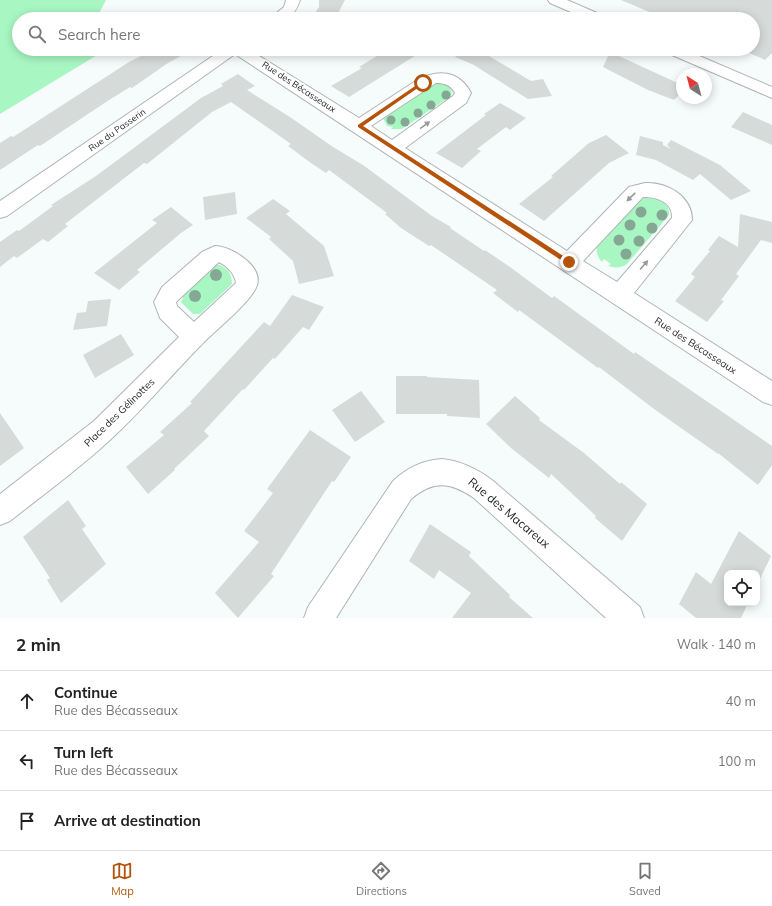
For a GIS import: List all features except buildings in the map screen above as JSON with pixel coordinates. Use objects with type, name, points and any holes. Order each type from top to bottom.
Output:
[{"type":"street","points":[[286,12],[290,9],[293,0]]},
{"type":"street","points":[[555,0],[583,12]]},
{"type":"street","name":"Rue du Passerin","points":[[0,212],[223,56]]},
{"type":"street","name":"Rue des Bécasseaux","points":[[250,56],[772,394]]},
{"type":"street","points":[[686,56],[772,93]]},
{"type":"street","points":[[359,126],[429,80],[445,78],[460,87],[463,93],[460,99],[393,148]]},
{"type":"street","points":[[569,262],[636,192],[654,190],[673,200],[682,210],[682,220],[619,295]]},
{"type":"street","name":"Place des Gélinottes","points":[[0,511],[103,430],[194,337]]},
{"type":"street","name":"Rue des Macareux","points":[[319,618],[402,490],[416,478],[432,472],[440,471],[466,476],[483,489],[630,618]]},
{"type":"green space","points":[[0,0],[106,0],[100,12],[12,12],[12,56],[95,56],[0,114]]},
{"type":"green space","points":[[436,82],[449,86],[452,93],[451,96],[402,129],[391,129],[393,127],[387,126],[383,118],[384,116]]},
{"type":"green space","points":[[645,198],[658,200],[665,204],[668,207],[669,215],[626,265],[622,267],[608,266],[611,264],[604,259],[602,262],[600,260],[597,250],[598,243],[641,200]]},
{"type":"green space","points":[[216,264],[228,271],[232,284],[200,314],[193,314],[181,302],[183,298],[181,295]]},
{"type":"route","points":[[423,83],[359,126],[569,262]]}]
